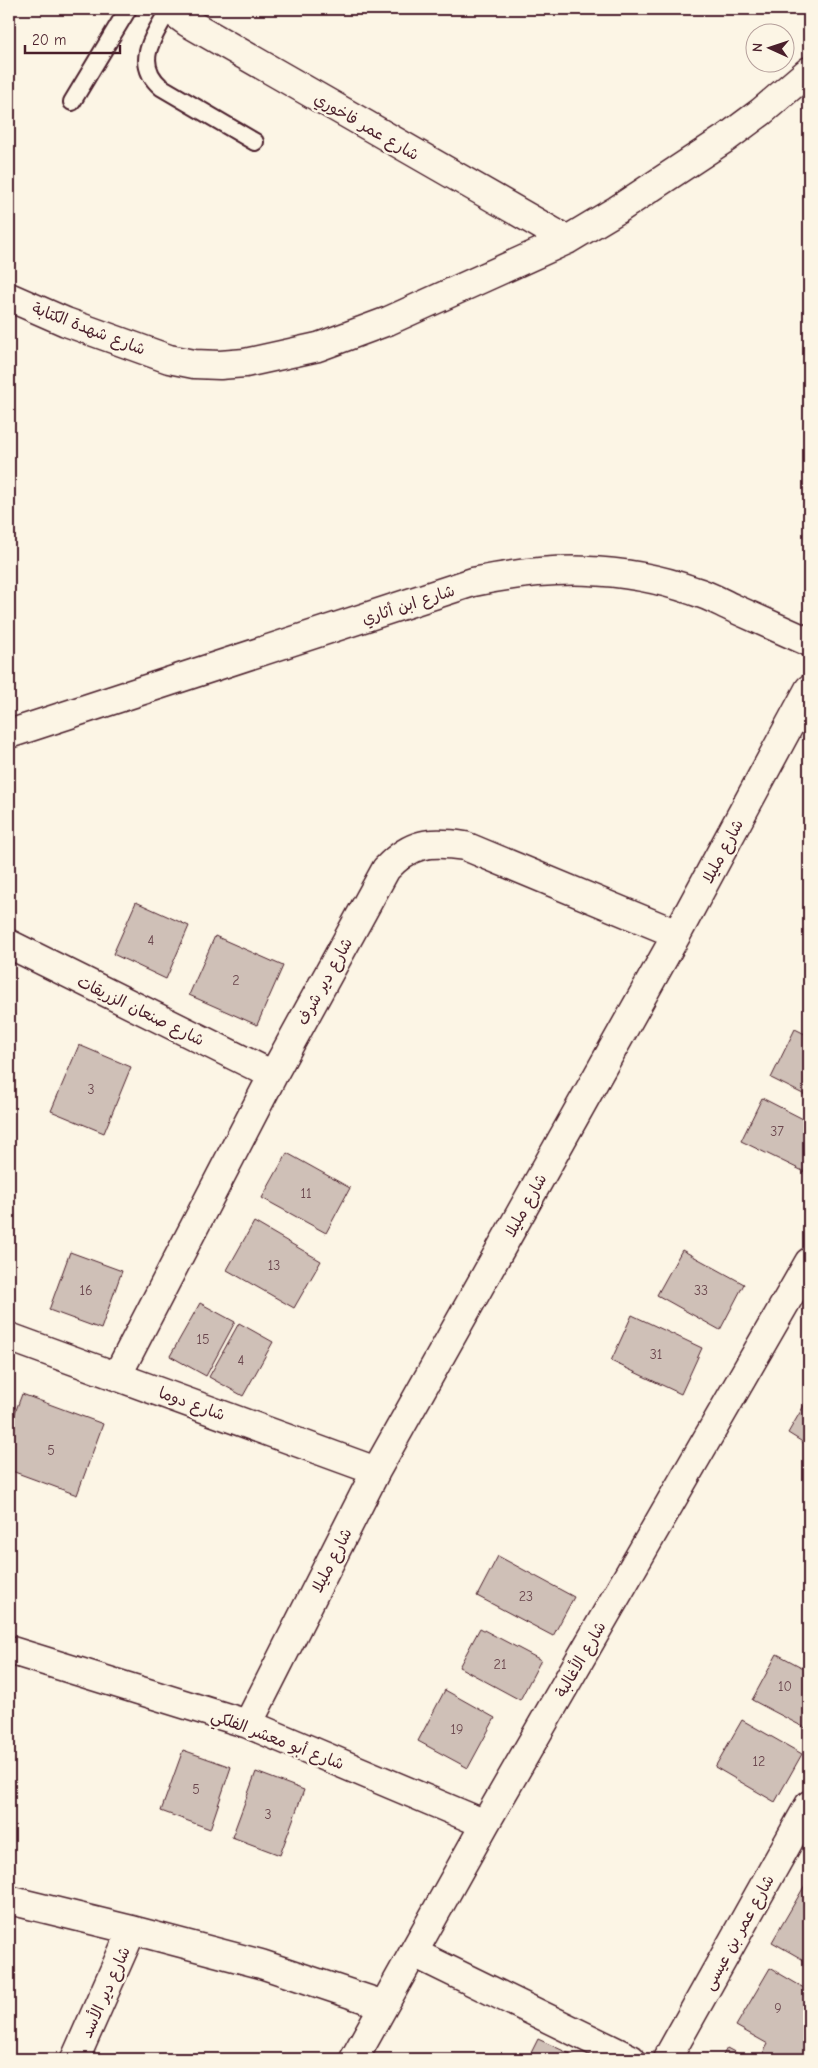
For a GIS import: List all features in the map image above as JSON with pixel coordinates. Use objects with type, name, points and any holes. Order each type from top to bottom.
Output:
[{"type":"street","name":"شارع عمر فاخوري","points":[[169,9],[187,22],[567,240]]},
{"type":"street","name":"شارع شهدة الكتابة","points":[[9,297],[66,322],[169,359],[203,364],[245,363],[318,347],[388,321],[567,240],[617,210],[726,138],[761,112],[809,71]]},
{"type":"street","name":"شارع ابن أثاري","points":[[9,734],[473,582],[504,575],[544,570],[590,570],[629,575],[694,591],[809,642]]},
{"type":"street","name":"شارع مليلا","points":[[248,1724],[376,1470],[677,934],[809,689]]},
{"type":"street","name":"شارع دير شرف","points":[[118,1376],[273,1075],[386,869],[398,856],[418,845],[442,843],[465,846],[677,934]]},
{"type":"street","name":"شارع صنعان الزريقات","points":[[9,944],[273,1075]]},
{"type":"street","name":"شارع الأغالبة","points":[[354,2059],[484,1824],[809,1262]]},
{"type":"street","name":"شارع دوما","points":[[9,1337],[376,1470]]},
{"type":"street","name":"شارع أبو معشر الفلكي","points":[[9,1650],[248,1724],[484,1824]]},
{"type":"street","name":"شارع عمر بن عيسى","points":[[668,2059],[805,1821]]},
{"type":"street","name":"شارع دير الأسد","points":[[9,1900],[132,1930],[75,2059]]},
{"type":"street","points":[[132,1930],[261,1964],[384,2005]]},
{"type":"street","points":[[414,1953],[631,2059]]},
{"type":"lane","points":[[72,102],[128,9]]},
{"type":"lane","points":[[169,9],[147,55],[146,67],[151,78],[161,87],[255,142]]},
{"type":"building","points":[[136,902],[189,926],[166,979],[113,954]]},
{"type":"building","points":[[215,936],[283,966],[257,1025],[189,995]]},
{"type":"building","points":[[795,1029],[809,1036],[809,1097],[771,1078]]},
{"type":"building","points":[[79,1045],[131,1067],[104,1133],[51,1111]]},
{"type":"building","points":[[762,1098],[809,1122],[809,1174],[741,1141]]},
{"type":"building","points":[[287,1153],[350,1188],[326,1233],[262,1198]]},
{"type":"building","points":[[254,1222],[321,1261],[294,1308],[227,1270]]},
{"type":"building","points":[[682,1250],[744,1284],[720,1330],[657,1295]]},
{"type":"building","points":[[70,1252],[122,1271],[101,1329],[49,1310]]},
{"type":"building","points":[[200,1303],[235,1322],[206,1376],[170,1356]]},
{"type":"building","points":[[632,1315],[702,1348],[681,1394],[611,1361]]},
{"type":"building","points":[[239,1323],[273,1342],[243,1396],[209,1377]]},
{"type":"building","points":[[22,1394],[103,1424],[77,1495],[9,1470],[9,1429]]},
{"type":"building","points":[[809,1397],[809,1446],[788,1433]]},
{"type":"building","points":[[498,1556],[574,1597],[553,1636],[477,1596]]},
{"type":"building","points":[[480,1628],[541,1660],[520,1700],[459,1667]]},
{"type":"building","points":[[777,1654],[809,1671],[809,1730],[752,1700]]},
{"type":"building","points":[[445,1690],[495,1718],[468,1768],[418,1741]]},
{"type":"building","points":[[742,1720],[802,1754],[775,1802],[715,1767]]},
{"type":"building","points":[[183,1750],[231,1767],[210,1829],[161,1811]]},
{"type":"building","points":[[256,1772],[304,1790],[280,1855],[232,1837]]},
{"type":"building","points":[[809,1884],[809,1963],[772,1942],[805,1885]]},
{"type":"building","points":[[770,1968],[809,1991],[809,2059],[773,2059],[763,2053],[768,2044],[736,2026]]},
{"type":"building","points":[[538,2039],[581,2059],[528,2059]]},
{"type":"building","points":[[727,2048],[744,2057],[742,2059],[721,2059]]}]
